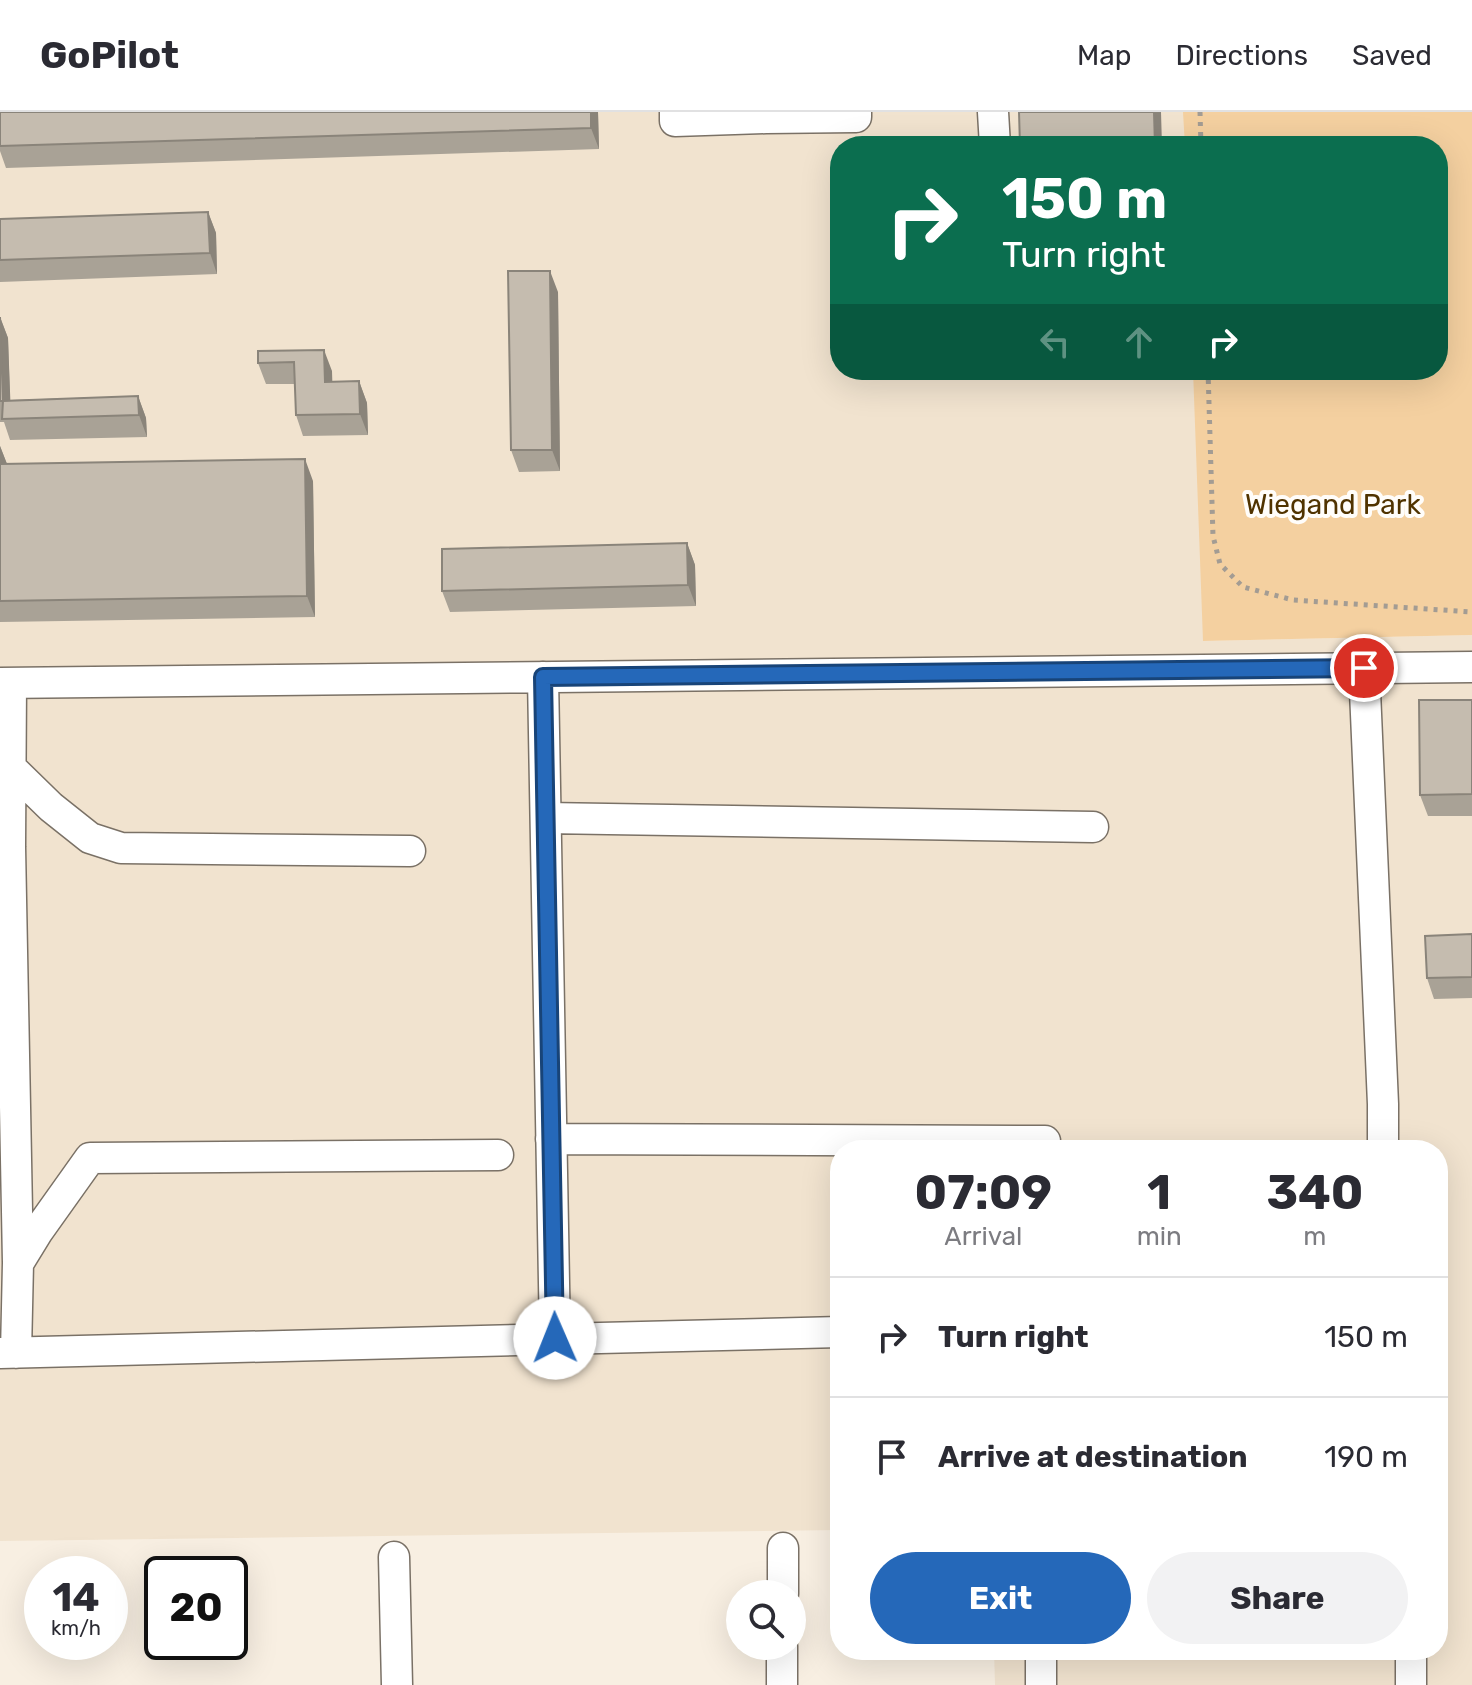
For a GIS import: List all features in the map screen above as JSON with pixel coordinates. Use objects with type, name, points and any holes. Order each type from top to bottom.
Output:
[{"type":"street","points":[[675,112],[675,121],[766,115],[856,117],[856,112]]},
{"type":"street","points":[[993,112],[994,136]]},
{"type":"street","points":[[830,1332],[8,1353],[18,1263],[11,768],[6,683],[1472,667]]},
{"type":"street","points":[[1364,668],[1383,1140]]},
{"type":"street","points":[[543,677],[555,1338]]},
{"type":"street","points":[[11,768],[51,807],[90,838],[121,848],[410,851]]},
{"type":"street","points":[[546,818],[1093,827]]},
{"type":"street","points":[[551,1139],[830,1140]]},
{"type":"street","points":[[18,1263],[90,1158],[498,1155]]},
{"type":"street","points":[[783,1548],[783,1580]]},
{"type":"street","points":[[394,1557],[397,1685]]},
{"type":"street","points":[[782,1660],[782,1685]]},
{"type":"street","points":[[1041,1660],[1041,1685]]},
{"type":"street","points":[[1411,1660],[1411,1685]]},
{"type":"path","points":[[1200,112],[1201,136]]},
{"type":"path","points":[[1208,380],[1213,536],[1220,564],[1243,587],[1293,600],[1472,612]]},
{"type":"shaded area","points":[[0,112],[1204,112],[1204,136],[830,136],[830,380],[1204,380],[1203,641],[1472,635],[1472,1685],[995,1685],[994,1660],[1448,1660],[1448,1140],[830,1140],[830,1530],[0,1541]]},
{"type":"green space","name":"Wiegand Park","points":[[1183,112],[1472,112],[1472,635],[1203,641],[1193,380],[1448,380],[1448,136],[1184,136]]},
{"type":"building","points":[[0,112],[591,112],[591,128],[0,146]]},
{"type":"building","points":[[1019,112],[1154,112],[1155,136],[1020,136]]},
{"type":"building","points":[[208,212],[210,253],[0,260],[0,219]]},
{"type":"building","points":[[508,271],[550,271],[552,450],[511,450]]},
{"type":"building","points":[[0,317],[3,401],[0,401]]},
{"type":"building","points":[[324,350],[325,382],[359,381],[360,414],[296,415],[294,362],[258,363],[258,351]]},
{"type":"building","points":[[138,396],[139,415],[2,419],[3,401]]},
{"type":"building","points":[[305,459],[307,596],[0,601],[0,464]]},
{"type":"building","points":[[687,543],[688,585],[442,591],[442,549]]},
{"type":"building","points":[[1419,700],[1472,700],[1472,794],[1420,795]]},
{"type":"building","points":[[1472,934],[1472,977],[1427,978],[1425,936]]},
{"type":"route","points":[[555,1338],[543,677],[1364,668]]}]
